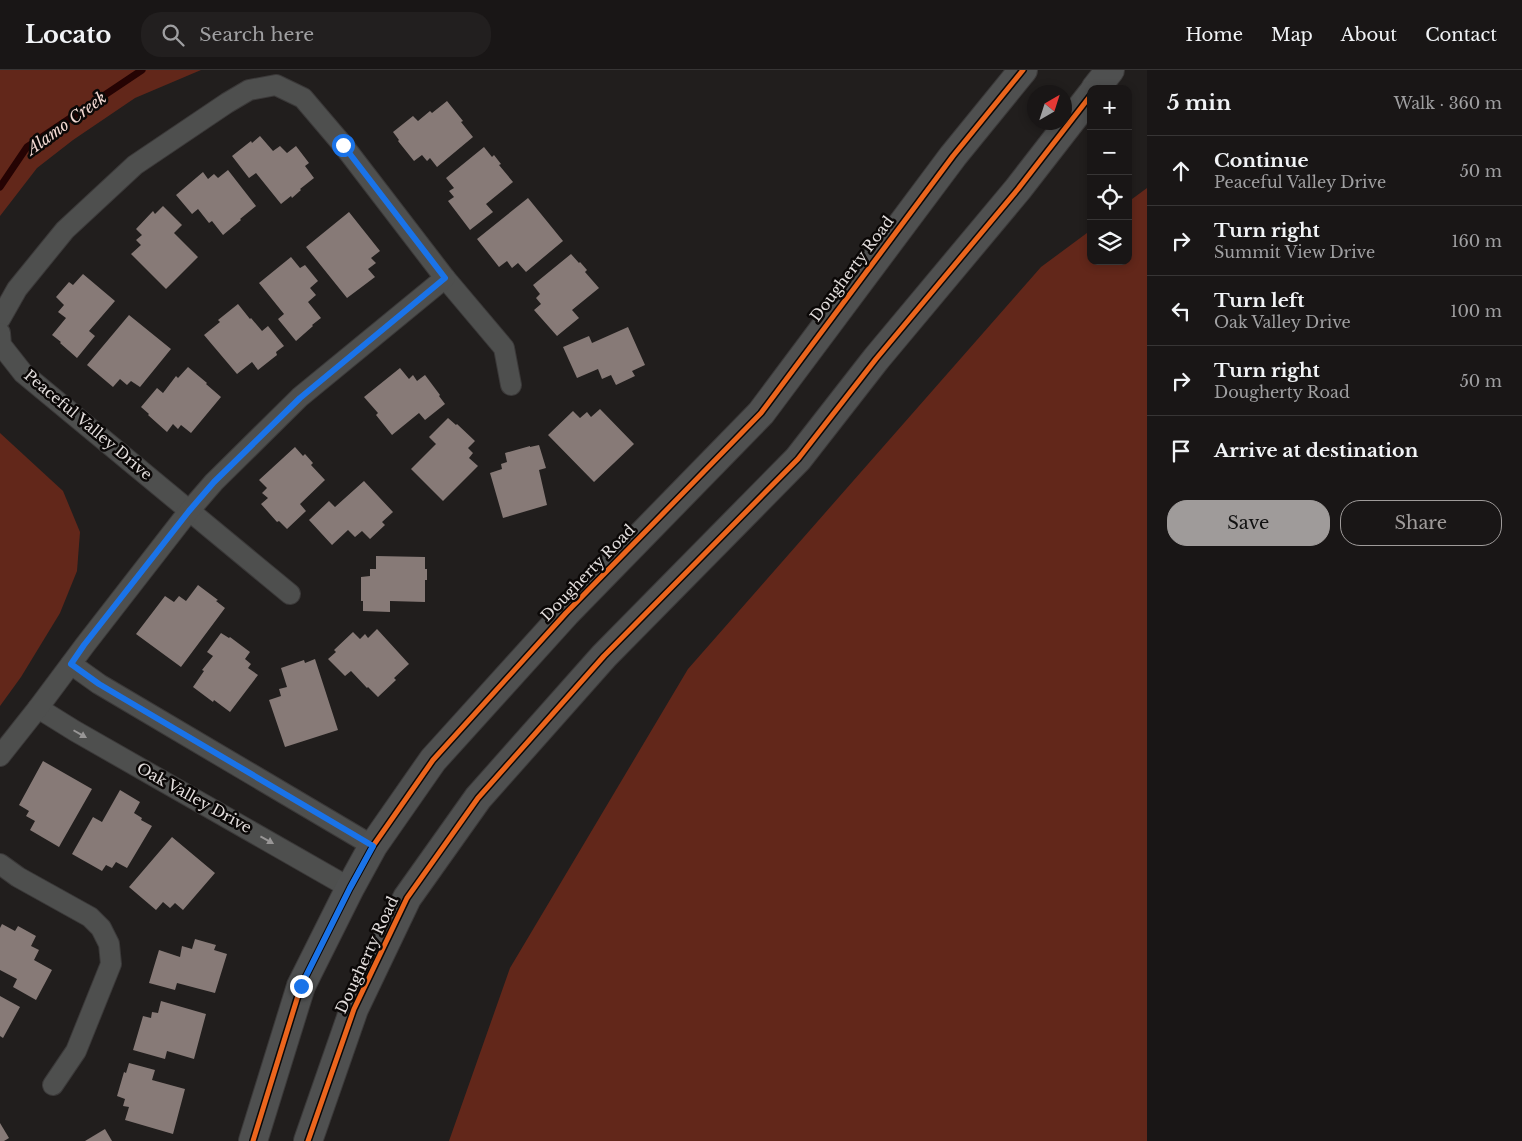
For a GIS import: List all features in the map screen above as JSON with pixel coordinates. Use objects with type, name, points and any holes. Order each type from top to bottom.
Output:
[{"type":"main road","name":"Dougherty Road","points":[[253,1141],[301,986],[373,846],[433,760],[566,613],[760,413],[953,156],[1023,70]]},
{"type":"main road","points":[[1098,85],[1110,70]]},
{"type":"main road","name":"Dougherty Road","points":[[308,1141],[354,1009],[407,898],[478,798],[604,656],[798,459],[876,359],[1018,189],[1087,100]]},
{"type":"street","points":[[0,319],[17,289],[65,230],[134,165],[249,90],[276,85],[302,98],[343,145],[445,278],[504,348],[511,385]]},
{"type":"street","points":[[0,756],[84,645],[214,482],[300,398],[445,278]]},
{"type":"street","name":"Peaceful Valley Drive","points":[[0,333],[1,346],[23,373],[290,594]]},
{"type":"street","points":[[71,664],[99,684],[373,846]]},
{"type":"street","name":"Oak Valley Drive","points":[[38,708],[350,888]]},
{"type":"street","points":[[0,864],[18,877],[90,917],[101,928],[109,944],[112,964],[76,1051],[52,1085]]},
{"type":"shaded area","points":[[0,70],[201,70],[135,98],[73,140],[37,168],[0,216]]},
{"type":"shaded area","points":[[1147,188],[1147,1141],[449,1141],[510,968],[688,669],[1041,267],[1087,233],[1087,265],[1132,265],[1132,199]]},
{"type":"shaded area","points":[[0,433],[63,491],[80,532],[77,571],[60,613],[21,677],[0,706]]},
{"type":"building","points":[[447,101],[473,137],[437,167],[430,158],[427,161],[422,155],[414,161],[393,132],[413,116],[418,121]]},
{"type":"building","points":[[260,136],[273,151],[280,146],[287,153],[296,146],[309,163],[305,166],[314,178],[292,198],[291,196],[281,204],[256,173],[249,178],[232,156]]},
{"type":"building","points":[[484,147],[492,157],[494,155],[501,164],[499,165],[513,182],[486,204],[493,212],[470,230],[448,201],[454,197],[449,191],[454,188],[446,178]]},
{"type":"building","points":[[228,170],[256,206],[223,235],[212,221],[209,223],[198,209],[192,214],[176,195],[203,172],[208,179],[214,174],[218,178]]},
{"type":"building","points":[[528,198],[563,241],[526,272],[518,263],[512,268],[507,261],[499,267],[477,239]]},
{"type":"building","points":[[163,206],[182,225],[174,233],[198,257],[166,289],[131,254],[141,245],[136,240],[142,235],[136,229],[153,211],[155,214]]},
{"type":"building","points":[[349,212],[380,251],[371,258],[376,263],[368,269],[375,277],[347,298],[306,247]]},
{"type":"building","points":[[571,254],[587,270],[585,272],[599,288],[572,310],[579,318],[557,336],[534,310],[541,304],[536,298],[540,294],[533,285]]},
{"type":"building","points":[[291,257],[300,268],[305,265],[318,281],[310,288],[316,295],[308,302],[321,318],[296,341],[278,319],[284,314],[259,283]]},
{"type":"building","points":[[83,274],[115,301],[89,331],[95,336],[77,358],[52,335],[66,318],[58,312],[64,305],[56,297],[69,282],[73,285]]},
{"type":"building","points":[[238,304],[262,331],[268,326],[284,346],[276,352],[277,355],[258,370],[252,362],[237,374],[204,335],[220,322],[218,320]]},
{"type":"building","points":[[129,315],[171,349],[140,387],[131,381],[127,385],[120,379],[113,387],[87,365]]},
{"type":"building","points":[[628,327],[645,365],[632,371],[635,376],[616,385],[611,375],[602,379],[598,369],[577,378],[563,347],[589,336],[592,343]]},
{"type":"building","points":[[188,367],[221,397],[191,433],[181,425],[178,429],[173,424],[167,432],[141,407],[157,388],[163,393],[176,376],[178,378]]},
{"type":"building","points":[[400,368],[409,379],[413,375],[417,381],[425,375],[445,404],[425,420],[419,413],[392,435],[376,415],[378,413],[364,397]]},
{"type":"building","points":[[600,409],[634,444],[594,482],[548,435],[573,411],[580,418],[587,412],[591,417]]},
{"type":"building","points":[[448,418],[475,441],[468,448],[473,453],[469,458],[478,466],[443,501],[411,469],[436,444],[429,437]]},
{"type":"building","points":[[539,445],[546,468],[539,470],[547,505],[503,518],[490,473],[502,469],[501,464],[507,462],[505,453]]},
{"type":"building","points":[[295,447],[303,456],[305,454],[313,463],[311,465],[325,480],[300,504],[306,511],[287,529],[279,521],[277,522],[261,504],[268,498],[262,493],[267,488],[259,480]]},
{"type":"building","points":[[364,481],[393,512],[382,522],[385,525],[370,539],[362,531],[355,537],[348,530],[332,545],[309,520],[329,501],[335,507]]},
{"type":"building","points":[[376,556],[425,557],[427,580],[425,580],[425,602],[390,601],[390,612],[363,611],[361,577],[370,576],[370,569],[376,569]]},
{"type":"building","points":[[198,585],[218,600],[216,601],[225,608],[181,667],[136,634],[165,596],[174,602],[179,596],[186,601]]},
{"type":"building","points":[[377,629],[409,664],[378,697],[351,671],[345,676],[328,659],[336,652],[334,650],[353,632],[360,639],[365,634],[368,638]]},
{"type":"building","points":[[221,633],[230,637],[250,652],[245,659],[251,664],[248,668],[258,675],[230,712],[193,687],[204,671],[202,670],[213,656],[207,652]]},
{"type":"building","points":[[315,659],[338,730],[285,747],[269,700],[281,696],[279,689],[287,687],[281,668],[304,660],[305,663]]},
{"type":"building","points":[[43,761],[92,789],[59,847],[30,830],[35,821],[26,816],[29,811],[19,805]]},
{"type":"building","points":[[120,790],[140,802],[134,813],[142,818],[141,820],[152,826],[127,868],[116,862],[112,868],[106,865],[102,871],[72,854],[93,817],[102,822]]},
{"type":"building","points":[[172,837],[215,873],[183,910],[175,903],[170,908],[163,902],[156,910],[129,887]]},
{"type":"building","points":[[2,924],[15,931],[18,926],[36,936],[31,946],[39,950],[34,960],[52,970],[36,1000],[13,987],[17,979],[0,970],[0,928]]},
{"type":"building","points":[[195,939],[216,945],[214,950],[227,954],[215,993],[177,983],[175,990],[149,983],[159,950],[180,957],[182,946],[192,949]]},
{"type":"building","points":[[0,996],[20,1007],[3,1038],[0,1036]]},
{"type":"building","points":[[161,1001],[206,1014],[194,1059],[167,1051],[165,1059],[133,1050],[143,1016],[151,1018],[152,1012],[158,1013]]},
{"type":"building","points":[[129,1063],[155,1070],[152,1080],[185,1089],[173,1134],[125,1120],[129,1107],[123,1106],[125,1099],[117,1096],[124,1072],[126,1073]]},
{"type":"building","points":[[0,1123],[9,1138],[4,1141],[0,1141]]},
{"type":"building","points":[[105,1129],[112,1141],[85,1141]]},
{"type":"waterway","name":"Alamo Creek","points":[[0,187],[27,147],[142,70]]},
{"type":"cycle path","points":[[253,1141],[301,986],[373,846],[433,760],[566,613],[761,413],[953,156],[1023,70]]},
{"type":"cycle path","points":[[308,1141],[354,1009],[407,898],[478,798],[604,656],[798,459],[876,359],[1018,189],[1087,100]]},
{"type":"route","points":[[301,986],[373,846],[99,684],[71,664],[189,511],[214,482],[300,398],[445,278],[343,145]]}]
